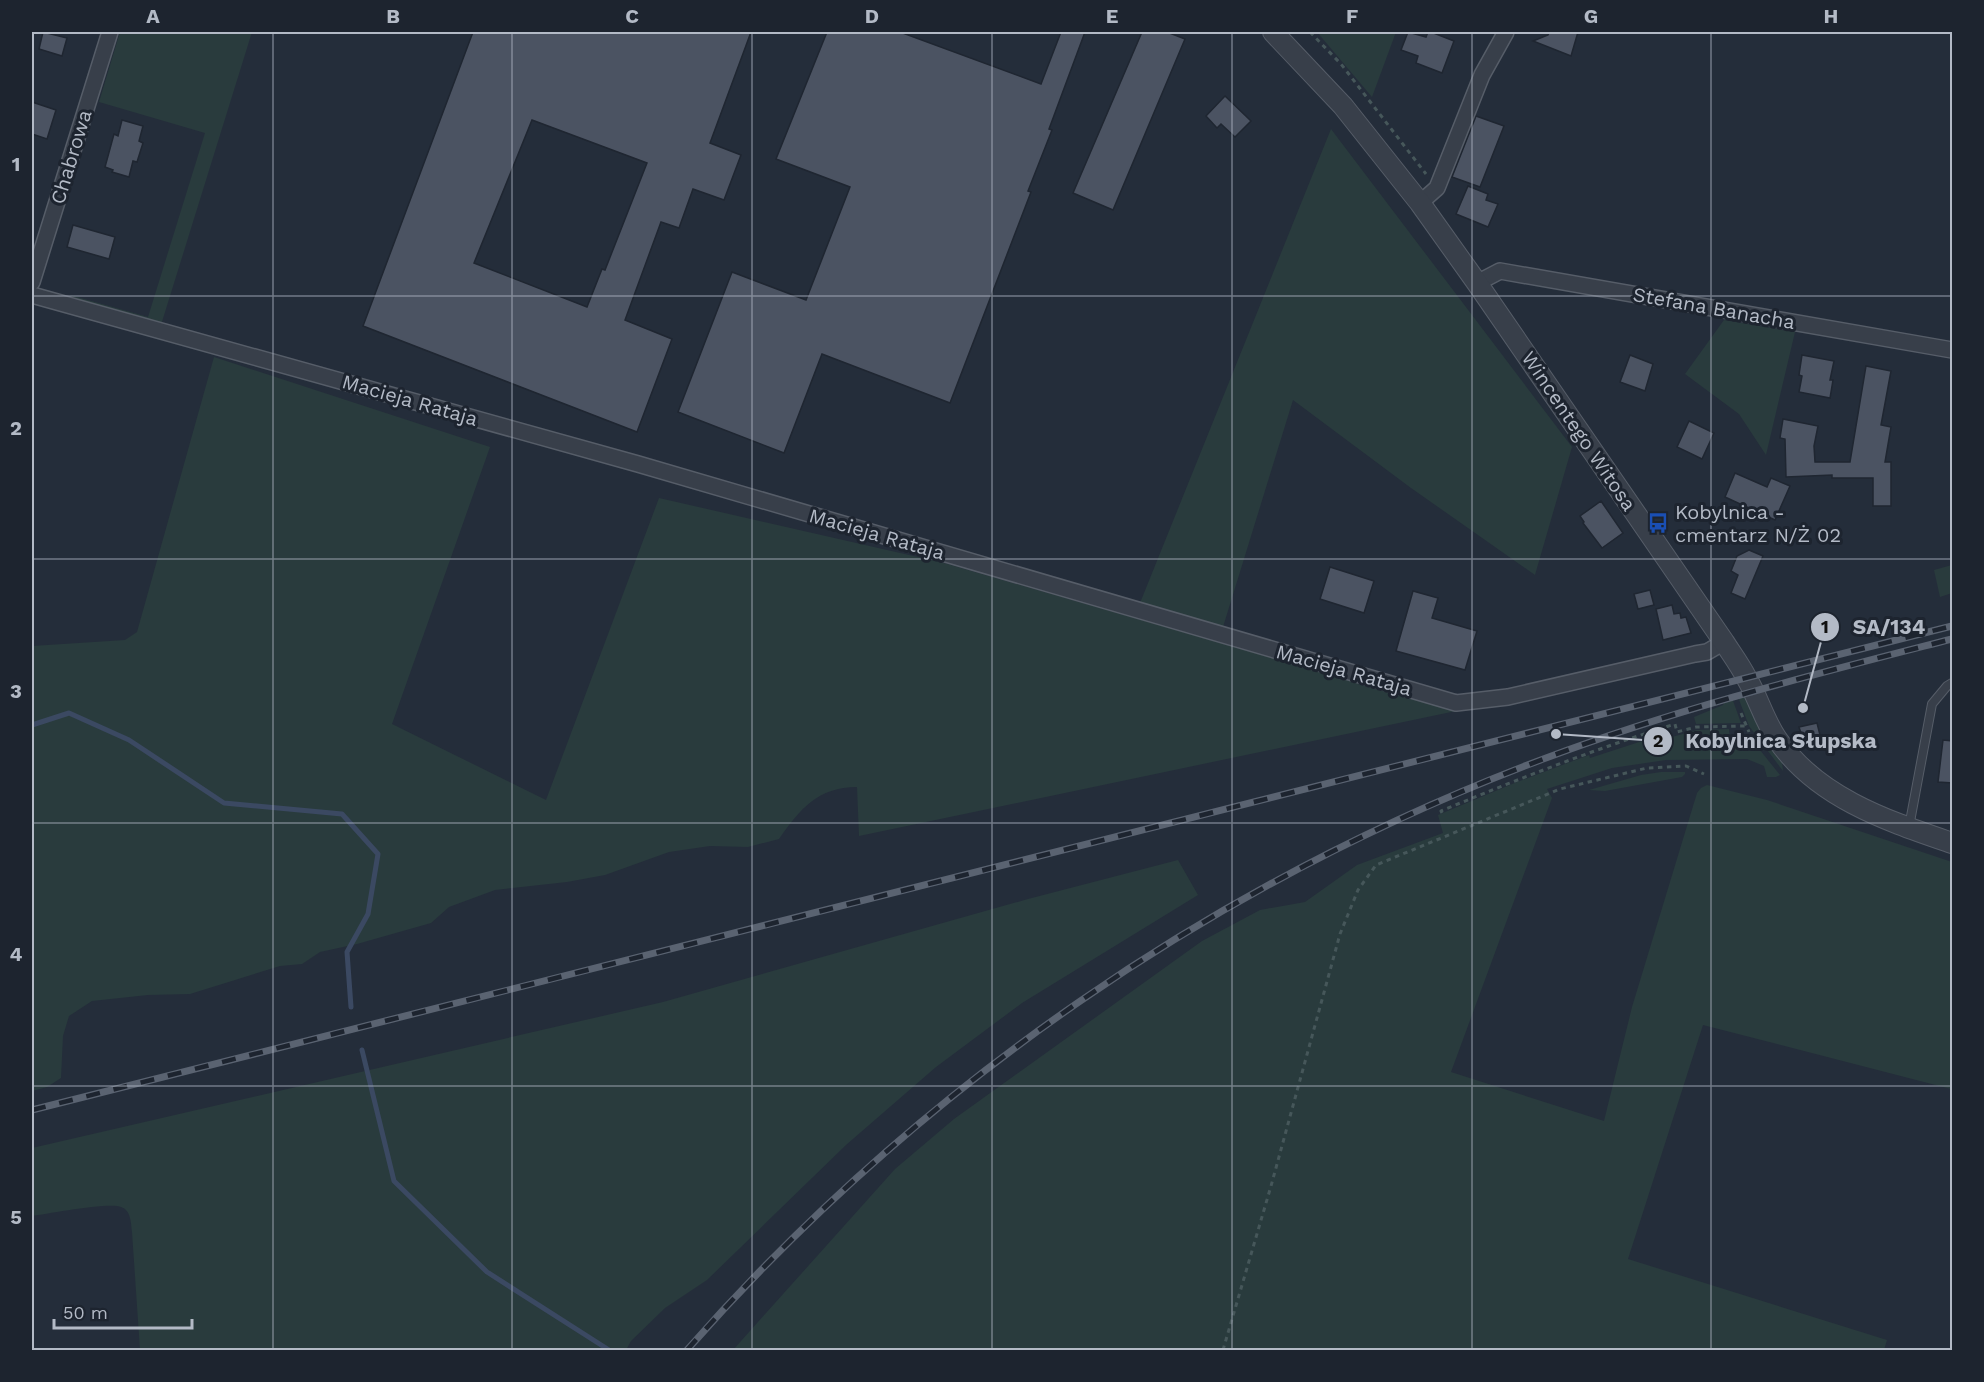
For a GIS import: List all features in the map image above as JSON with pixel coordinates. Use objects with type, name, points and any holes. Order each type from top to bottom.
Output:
[{"type":"street","name":"Chabrowa","points":[[32,282],[110,32]]},
{"type":"street","name":"Wincentego Witosa","points":[[1273,32],[1343,106],[1420,203],[1478,283],[1724,642],[1747,678],[1770,727],[1791,758],[1822,786],[1849,802],[1909,828],[1953,843]]},
{"type":"street","points":[[1420,203],[1437,188],[1482,75],[1506,32]]},
{"type":"street","name":"Stefana Banacha","points":[[1478,283],[1500,270],[1953,350]]},
{"type":"street","name":"Macieja Rataja","points":[[32,295],[638,464],[1456,703],[1509,697],[1707,652],[1724,642]]},
{"type":"lane","points":[[1909,828],[1932,704],[1947,686],[1953,683]]},
{"type":"path","points":[[1442,813],[1441,811],[1516,780],[1595,750],[1675,724],[1677,732],[1696,727],[1745,726]]},
{"type":"path","points":[[1223,1350],[1340,934],[1358,890],[1376,865],[1560,789],[1647,768],[1686,766],[1704,774]]},
{"type":"shaded area","points":[[120,32],[252,32],[161,325],[96,309],[70,295],[148,317],[205,133],[99,102]]},
{"type":"shaded area","points":[[1317,32],[1396,32],[1372,97]]},
{"type":"shaded area","points":[[1331,129],[1572,447],[1535,575],[1411,488],[1293,400],[1223,627],[1140,603]]},
{"type":"shaded area","points":[[1724,320],[1795,332],[1766,455],[1739,414],[1685,374]]},
{"type":"shaded area","points":[[214,357],[490,447],[392,724],[546,800],[659,498],[944,563],[1456,711],[859,836],[857,787],[831,791],[803,809],[779,839],[748,847],[710,846],[669,852],[605,875],[567,882],[495,890],[449,907],[431,923],[320,952],[302,964],[280,966],[190,994],[148,995],[92,1001],[69,1016],[63,1036],[61,1078],[47,1087],[32,1091],[32,646],[125,640],[137,632]]},
{"type":"shaded area","points":[[1952,565],[1952,593],[1940,597],[1934,570]]},
{"type":"shaded area","points":[[1744,695],[1759,727],[1782,762],[1783,771],[1749,726],[1738,697]]},
{"type":"shaded area","points":[[1732,698],[1741,723],[1696,724],[1694,717],[1723,705],[1725,701]]},
{"type":"shaded area","points":[[1729,729],[1730,741],[1743,740],[1743,734],[1747,734],[1780,775],[1767,777],[1764,766],[1747,759],[1666,760],[1612,768],[1547,789],[1552,798],[1451,1072],[1604,1121],[1632,1007],[1697,793],[1707,785],[1767,800],[1952,862],[1951,1089],[1703,1025],[1628,1259],[1887,1340],[1884,1350],[733,1350],[895,1169],[954,1119],[1202,941],[1260,910],[1305,902],[1357,865],[1443,833],[1438,815],[1517,782],[1589,755],[1590,758],[1670,732],[1672,737],[1697,730]]},
{"type":"shaded area","points":[[1685,772],[1685,774],[1682,777],[1605,791],[1589,790],[1641,775]]},
{"type":"shaded area","points":[[1178,860],[1198,895],[1022,1003],[936,1067],[846,1145],[707,1280],[665,1308],[631,1341],[626,1350],[140,1350],[132,1232],[127,1211],[121,1207],[105,1206],[32,1216],[32,1148],[663,1002],[1028,899]]},
{"type":"building","points":[[43,32],[67,38],[62,56],[39,49]]},
{"type":"building","points":[[473,32],[751,32],[710,143],[741,155],[724,200],[693,189],[679,228],[661,222],[625,320],[672,339],[637,432],[363,326]],"holes":[[[532,120],[647,163],[605,270],[602,269],[587,307],[474,263]]]},
{"type":"building","points":[[827,32],[900,32],[1041,84],[1061,32],[1085,32],[1049,129],[1052,130],[1028,191],[1031,192],[950,403],[822,354],[784,453],[678,412],[732,272],[806,300],[850,187],[776,159]]},
{"type":"building","points":[[1142,32],[1167,32],[1185,39],[1113,210],[1073,193]]},
{"type":"building","points":[[1408,32],[1426,37],[1428,32],[1431,32],[1454,41],[1442,73],[1416,63],[1418,56],[1401,50]]},
{"type":"building","points":[[1549,32],[1578,32],[1571,56],[1533,41],[1548,35]]},
{"type":"building","points":[[1225,96],[1251,121],[1235,137],[1221,124],[1217,128],[1206,116]]},
{"type":"building","points":[[32,102],[56,110],[47,139],[32,134]]},
{"type":"building","points":[[1476,116],[1504,126],[1480,187],[1452,177]]},
{"type":"building","points":[[122,120],[143,126],[139,141],[143,143],[137,162],[133,161],[129,177],[112,172],[113,170],[105,167],[114,134],[118,136]]},
{"type":"building","points":[[1468,186],[1488,194],[1486,200],[1498,204],[1488,227],[1456,214]]},
{"type":"building","points":[[73,225],[115,237],[109,259],[67,247]]},
{"type":"building","points":[[1630,355],[1653,364],[1645,391],[1620,382]]},
{"type":"building","points":[[1802,355],[1834,361],[1830,380],[1833,380],[1830,398],[1799,392]]},
{"type":"building","points":[[1866,366],[1891,371],[1881,425],[1891,427],[1885,462],[1891,462],[1891,506],[1873,506],[1873,478],[1832,478],[1832,475],[1786,477],[1785,439],[1780,438],[1783,419],[1818,426],[1814,446],[1815,462],[1850,462]]},
{"type":"building","points":[[1689,421],[1714,433],[1702,459],[1677,447]]},
{"type":"building","points":[[1735,473],[1767,487],[1771,478],[1790,486],[1775,520],[1725,497]]},
{"type":"building","points":[[1601,501],[1623,533],[1602,548],[1580,516]]},
{"type":"building","points":[[1749,550],[1763,556],[1745,599],[1731,593],[1738,575],[1731,571],[1737,556]]},
{"type":"building","points":[[1330,567],[1374,581],[1364,613],[1320,599]]},
{"type":"building","points":[[1650,590],[1654,605],[1638,609],[1634,594]]},
{"type":"building","points":[[1413,591],[1438,598],[1432,618],[1477,631],[1465,670],[1396,651]]},
{"type":"building","points":[[1672,605],[1674,614],[1680,613],[1681,618],[1686,617],[1691,633],[1663,640],[1656,609]]},
{"type":"building","points":[[1817,723],[1821,739],[1804,743],[1799,727]]},
{"type":"building","points":[[1943,740],[1953,741],[1953,783],[1938,782]]},
{"type":"waterway","points":[[32,725],[69,713],[129,740],[224,803],[342,814],[378,854],[368,914],[347,952],[351,1007]]},
{"type":"waterway","points":[[362,1050],[394,1181],[487,1272],[609,1350]]},
{"type":"railway","points":[[32,1110],[1952,626]]},
{"type":"railway","points":[[687,1350],[777,1254],[873,1163],[974,1079],[1080,1001],[1191,930],[1306,865],[1424,808],[1596,740],[1646,723],[1799,679],[1952,639]]},
{"type":"place","name":"Kobylnica - cmentarz N/Ż 02","points":[[1658,523]]},
{"type":"place","name":"SA/134","points":[[1803,708]]},
{"type":"place","name":"Kobylnica Słupska","points":[[1556,734]]}]
